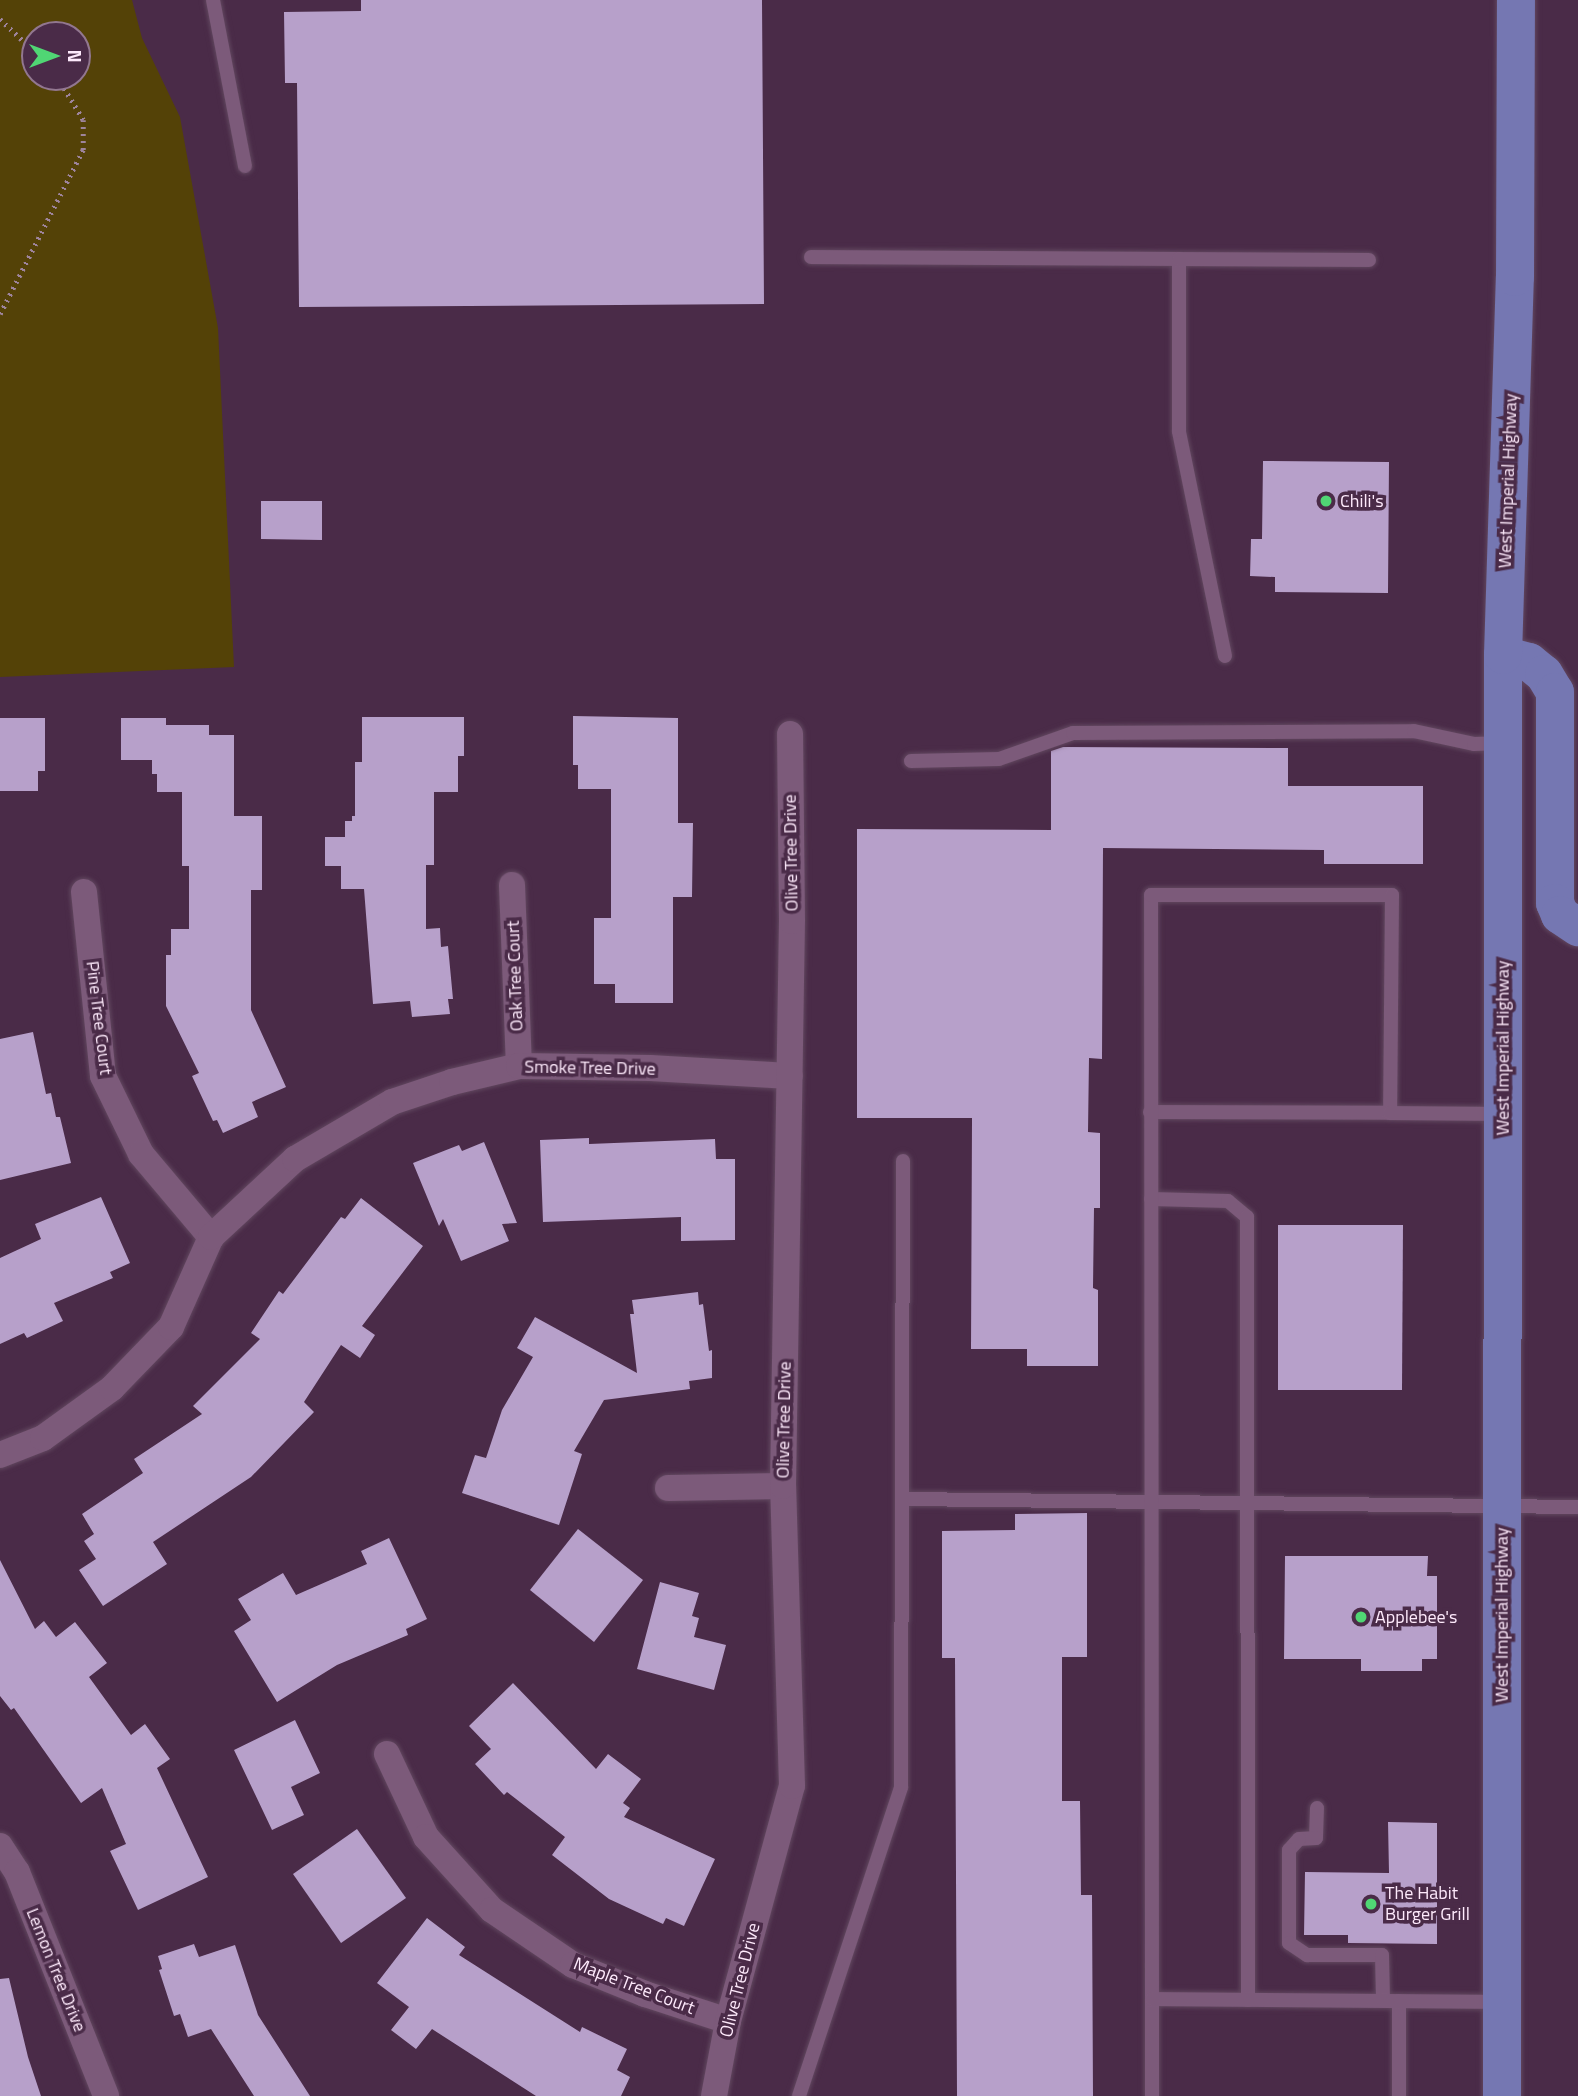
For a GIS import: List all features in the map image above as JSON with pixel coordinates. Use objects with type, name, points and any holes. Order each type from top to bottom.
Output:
[{"type":"main road","name":"West Imperial Highway","points":[[1502,2096],[1503,654],[1515,277],[1516,0]]},
{"type":"main road","points":[[1503,654],[1529,662],[1544,674],[1555,692],[1555,903],[1560,915],[1578,927]]},
{"type":"street","name":"Olive Tree Drive","points":[[714,2096],[728,2021],[792,1786],[783,1486],[790,1076],[790,734]]},
{"type":"street","name":"Oak Tree Court","points":[[512,885],[519,1066]]},
{"type":"street","name":"Pine Tree Court","points":[[84,892],[103,1076],[141,1154],[211,1237]]},
{"type":"street","name":"Smoke Tree Drive","points":[[0,1455],[43,1438],[112,1388],[171,1327],[211,1237],[295,1159],[392,1102],[452,1082],[519,1066],[650,1068],[790,1076]]},
{"type":"street","points":[[668,1488],[783,1486]]},
{"type":"street","name":"Maple Tree Court","points":[[387,1754],[426,1837],[492,1910],[573,1965],[645,1994],[728,2021]]},
{"type":"street","name":"Lemon Tree Drive","points":[[0,1846],[9,1878],[106,2096]]},
{"type":"lane","points":[[213,0],[245,166]]},
{"type":"lane","points":[[811,257],[1369,260]]},
{"type":"lane","points":[[1179,260],[1179,431],[1225,656]]},
{"type":"lane","points":[[911,761],[999,760],[1073,733],[1415,731],[1474,744],[1503,743]]},
{"type":"lane","points":[[1152,2096],[1151,895],[1392,895],[1390,1113]]},
{"type":"lane","points":[[1150,1112],[1503,1114]]},
{"type":"lane","points":[[799,2096],[901,1787],[903,1161]]},
{"type":"lane","points":[[1151,1199],[1228,1201],[1247,1217],[1248,2000]]},
{"type":"lane","points":[[904,1499],[1578,1507]]},
{"type":"lane","points":[[1317,1808],[1316,1838],[1299,1839],[1289,1850],[1289,1943],[1307,1955],[1382,1955],[1383,2000]]},
{"type":"lane","points":[[1152,1999],[1503,2002]]},
{"type":"lane","points":[[1399,2001],[1399,2096]]},
{"type":"path","points":[[0,19],[21,38]]},
{"type":"path","points":[[0,314],[83,150],[83,120],[65,91]]},
{"type":"shaded area","points":[[0,0],[132,0],[142,38],[180,117],[218,328],[234,667],[0,677]]},
{"type":"building","points":[[361,0],[762,0],[764,304],[299,307],[297,83],[285,83],[284,12],[361,11]]},
{"type":"building","name":"Chili's","points":[[1263,461],[1389,462],[1388,593],[1275,592],[1275,577],[1250,576],[1251,539],[1262,539]]},
{"type":"building","points":[[261,501],[322,501],[322,540],[261,539]]},
{"type":"building","points":[[573,716],[678,718],[678,823],[693,823],[692,897],[673,897],[673,1003],[615,1003],[615,984],[594,984],[594,918],[611,918],[611,789],[578,789],[578,765],[573,765]]},
{"type":"building","points":[[362,717],[464,717],[464,756],[458,756],[458,792],[434,792],[434,865],[426,865],[426,929],[440,928],[441,947],[448,946],[453,999],[448,999],[450,1014],[412,1017],[410,1001],[373,1004],[364,889],[341,889],[341,866],[325,866],[325,837],[345,837],[345,821],[352,821],[352,816],[355,816],[355,762],[362,762]]},
{"type":"building","points":[[0,718],[45,718],[45,771],[38,771],[38,791],[0,791]]},
{"type":"building","points":[[121,718],[166,718],[166,725],[209,725],[209,735],[234,735],[234,816],[262,816],[262,890],[251,890],[251,1010],[286,1087],[252,1102],[258,1117],[223,1133],[217,1120],[213,1121],[192,1076],[199,1073],[166,1006],[166,955],[171,955],[171,929],[189,929],[189,866],[182,866],[182,792],[157,792],[157,774],[152,774],[152,760],[121,760]]},
{"type":"building","points":[[1063,747],[1288,748],[1288,786],[1423,786],[1423,864],[1324,864],[1324,850],[1103,848],[1102,1059],[1089,1058],[1088,1132],[1100,1133],[1100,1208],[1094,1208],[1093,1288],[1098,1290],[1098,1366],[1027,1366],[1027,1349],[971,1349],[972,1118],[857,1118],[857,829],[1051,830],[1051,751]]},
{"type":"building","points":[[33,1032],[46,1094],[51,1093],[56,1117],[60,1117],[71,1163],[0,1180],[0,1039]]},
{"type":"building","points":[[589,1138],[589,1144],[715,1139],[716,1159],[735,1159],[735,1240],[681,1241],[681,1217],[543,1222],[540,1140]]},
{"type":"building","points":[[484,1142],[517,1223],[502,1224],[509,1241],[461,1261],[443,1219],[439,1226],[413,1163],[459,1145],[462,1151]]},
{"type":"building","points":[[101,1197],[130,1263],[110,1272],[113,1278],[54,1303],[63,1321],[27,1338],[24,1333],[0,1344],[0,1258],[41,1239],[35,1224]]},
{"type":"building","points":[[361,1198],[423,1246],[362,1326],[375,1335],[360,1358],[341,1345],[304,1402],[314,1412],[251,1477],[153,1542],[167,1564],[103,1606],[79,1570],[96,1559],[84,1541],[94,1534],[82,1514],[143,1473],[134,1459],[202,1414],[193,1406],[260,1339],[251,1333],[279,1291],[283,1294],[341,1217],[345,1219]]},
{"type":"building","points":[[1278,1225],[1403,1225],[1402,1390],[1278,1390]]},
{"type":"building","points":[[698,1292],[699,1305],[703,1304],[709,1351],[712,1350],[712,1378],[689,1381],[690,1389],[604,1400],[574,1451],[582,1454],[559,1525],[462,1493],[475,1455],[486,1458],[502,1410],[533,1357],[517,1348],[535,1317],[637,1373],[630,1314],[634,1314],[632,1300]]},
{"type":"building","points":[[1087,1513],[1087,1657],[1062,1657],[1062,1801],[1080,1801],[1081,1895],[1092,1895],[1093,2096],[957,2096],[955,1658],[942,1658],[942,1531],[1015,1530],[1015,1514]]},
{"type":"building","points":[[578,1529],[643,1580],[594,1642],[530,1590]]},
{"type":"building","points":[[389,1538],[427,1619],[406,1629],[408,1635],[337,1665],[277,1702],[234,1631],[251,1620],[238,1599],[283,1573],[296,1595],[367,1564],[361,1551]]},
{"type":"building","name":"Applebee's","points":[[1285,1556],[1428,1556],[1427,1576],[1437,1576],[1437,1659],[1422,1659],[1422,1671],[1361,1671],[1361,1659],[1284,1659]]},
{"type":"building","points":[[0,1560],[35,1629],[44,1621],[56,1637],[75,1622],[107,1663],[89,1677],[131,1735],[145,1724],[170,1759],[157,1768],[208,1877],[138,1910],[110,1851],[126,1844],[102,1788],[81,1803],[14,1708],[11,1710],[0,1696]]},
{"type":"building","points":[[660,1582],[699,1593],[692,1616],[699,1618],[694,1637],[726,1645],[714,1690],[637,1669]]},
{"type":"building","points":[[513,1683],[596,1769],[608,1754],[641,1779],[623,1803],[630,1808],[624,1817],[715,1859],[684,1926],[666,1918],[663,1924],[609,1899],[552,1855],[565,1837],[507,1792],[504,1795],[475,1764],[491,1749],[469,1726]]},
{"type":"building","points":[[295,1720],[320,1773],[291,1787],[304,1815],[272,1830],[234,1750]]},
{"type":"building","name":"The Habit Burger Grill","points":[[1388,1822],[1437,1823],[1437,1944],[1348,1943],[1348,1935],[1304,1935],[1305,1872],[1389,1873]]},
{"type":"building","points":[[357,1829],[406,1898],[341,1943],[293,1874]]},
{"type":"building","points":[[427,1918],[465,1947],[459,1955],[580,2032],[582,2027],[627,2049],[617,2070],[630,2077],[621,2096],[536,2096],[432,2029],[416,2049],[391,2030],[409,2007],[377,1983]]},
{"type":"building","points":[[194,1944],[199,1957],[235,1945],[258,2015],[310,2096],[254,2096],[211,2029],[188,2037],[180,2014],[174,2016],[159,1970],[162,1969],[158,1956]]},
{"type":"building","points":[[9,1978],[28,2057],[41,2096],[0,2096],[0,1979]]},
{"type":"place","name":"Chili's","points":[[1326,501]]},
{"type":"place","name":"Applebee's","points":[[1361,1617]]},
{"type":"place","name":"The Habit Burger Grill","points":[[1371,1904]]}]
